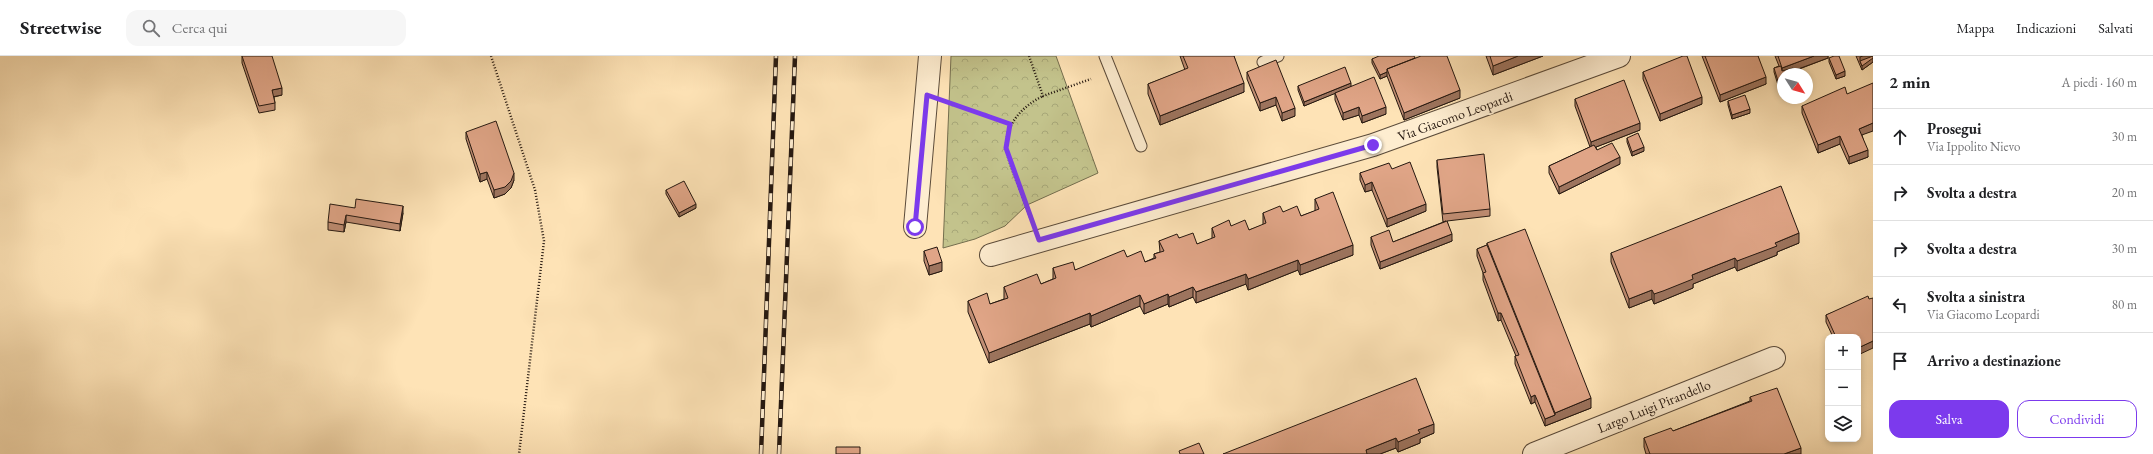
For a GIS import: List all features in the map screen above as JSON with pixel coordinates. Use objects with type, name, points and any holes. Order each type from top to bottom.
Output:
[{"type":"street","points":[[915,227],[930,56]]},
{"type":"street","name":"Via Giacomo Leopardi","points":[[991,255],[1373,145],[1593,61],[1619,56]]},
{"type":"street","name":"Largo Luigi Pirandello","points":[[1534,454],[1774,358]]},
{"type":"lane","points":[[1105,56],[1141,146]]},
{"type":"lane","points":[[1263,62],[1278,56]]},
{"type":"path","points":[[491,56],[535,190],[544,241],[519,454]]},
{"type":"path","points":[[1029,56],[1043,96]]},
{"type":"path","points":[[1039,240],[1006,148],[1010,124],[1028,104],[1043,96],[1111,72]]},
{"type":"path","points":[[927,95],[1010,124]]},
{"type":"green space","points":[[951,56],[1056,56],[1098,173],[1027,205],[1005,226],[975,239],[943,248]]},
{"type":"building","points":[[242,56],[272,56],[282,88],[272,90],[275,103],[259,106]]},
{"type":"building","points":[[1183,56],[1234,56],[1244,83],[1160,116],[1148,84],[1188,68]]},
{"type":"building","points":[[1379,56],[1414,56],[1415,58],[1387,69],[1387,72],[1380,75],[1372,59]]},
{"type":"building","points":[[1421,56],[1447,56],[1460,90],[1404,113],[1387,69]]},
{"type":"building","points":[[1490,56],[1518,56],[1493,66]]},
{"type":"building","points":[[1683,56],[1687,56],[1702,97],[1660,114],[1643,72]]},
{"type":"building","points":[[1705,56],[1758,56],[1766,77],[1720,95]]},
{"type":"building","points":[[1778,56],[1814,56],[1782,68]]},
{"type":"building","points":[[1839,56],[1845,71],[1836,75],[1829,58]]},
{"type":"building","points":[[1873,56],[1873,58],[1862,66],[1860,61]]},
{"type":"building","points":[[1276,60],[1295,108],[1282,113],[1276,97],[1260,103],[1247,72]]},
{"type":"building","points":[[1781,66],[1781,68],[1777,68],[1777,78],[1774,68]]},
{"type":"building","points":[[1345,67],[1351,83],[1304,102],[1298,86]]},
{"type":"building","points":[[1374,77],[1386,107],[1362,116],[1359,107],[1343,113],[1335,93]]},
{"type":"building","points":[[1624,80],[1640,123],[1591,142],[1575,99]]},
{"type":"building","points":[[1873,83],[1873,123],[1859,129],[1868,150],[1849,157],[1840,136],[1818,145],[1802,106],[1813,104],[1813,101],[1845,87],[1847,94]]},
{"type":"building","points":[[1745,95],[1750,109],[1732,115],[1728,101]]},
{"type":"building","points":[[496,121],[514,173],[511,181],[505,187],[494,190],[487,172],[480,174],[466,132]]},
{"type":"building","points":[[1638,133],[1644,147],[1632,152],[1627,138]]},
{"type":"building","points":[[1612,143],[1620,157],[1559,187],[1549,166],[1594,145],[1597,150]]},
{"type":"building","points":[[1484,154],[1490,209],[1443,214],[1437,160]]},
{"type":"building","points":[[1410,162],[1426,204],[1387,219],[1372,182],[1365,185],[1360,173],[1389,163],[1392,169]]},
{"type":"building","points":[[684,181],[696,204],[679,213],[666,190]]},
{"type":"building","points":[[1781,186],[1799,233],[1775,243],[1777,246],[1737,261],[1735,258],[1692,275],[1693,279],[1663,291],[1654,294],[1652,290],[1629,299],[1611,253]]},
{"type":"building","points":[[1333,192],[1353,245],[1300,265],[1298,260],[1248,279],[1246,274],[1196,292],[1193,287],[1169,297],[1168,294],[1144,304],[1140,295],[1091,316],[1090,313],[989,353],[968,301],[987,293],[990,304],[1008,298],[1004,287],[1037,274],[1041,284],[1056,278],[1053,268],[1073,262],[1075,270],[1124,250],[1127,257],[1141,251],[1145,262],[1156,258],[1154,254],[1164,251],[1159,241],[1177,234],[1179,238],[1193,233],[1197,244],[1215,237],[1212,228],[1229,220],[1231,226],[1245,220],[1249,230],[1266,223],[1263,213],[1280,206],[1283,212],[1297,206],[1301,216],[1319,209],[1315,199]]},
{"type":"building","points":[[356,199],[403,206],[400,224],[346,215],[344,225],[328,222],[330,204],[355,208]]},
{"type":"building","points":[[1447,221],[1452,234],[1380,262],[1371,237],[1389,230],[1393,242]]},
{"type":"building","points":[[1525,229],[1591,398],[1555,413],[1487,243]]},
{"type":"building","points":[[1487,245],[1555,415],[1545,419],[1535,395],[1531,397],[1515,356],[1519,355],[1501,313],[1498,313],[1483,273],[1486,272],[1477,249]]},
{"type":"building","points":[[937,247],[942,262],[929,266],[924,251]]},
{"type":"building","points":[[1868,296],[1869,299],[1873,298],[1873,341],[1861,347],[1861,334],[1835,334],[1826,315]]},
{"type":"building","points":[[1416,378],[1434,424],[1418,430],[1420,433],[1398,442],[1396,438],[1366,450],[1367,454],[1223,454]]},
{"type":"building","points":[[1777,388],[1801,448],[1784,454],[1650,454],[1644,438],[1671,428],[1673,431],[1752,401],[1750,397]]},
{"type":"building","points":[[1199,443],[1204,454],[1180,454],[1179,451]]},
{"type":"building","points":[[836,447],[860,447],[860,454],[836,454]]},
{"type":"railway","points":[[761,454],[776,56]]},
{"type":"railway","points":[[779,454],[795,56]]},
{"type":"route","points":[[915,227],[927,95],[1010,124],[1006,148],[1039,240],[1373,145]]}]
